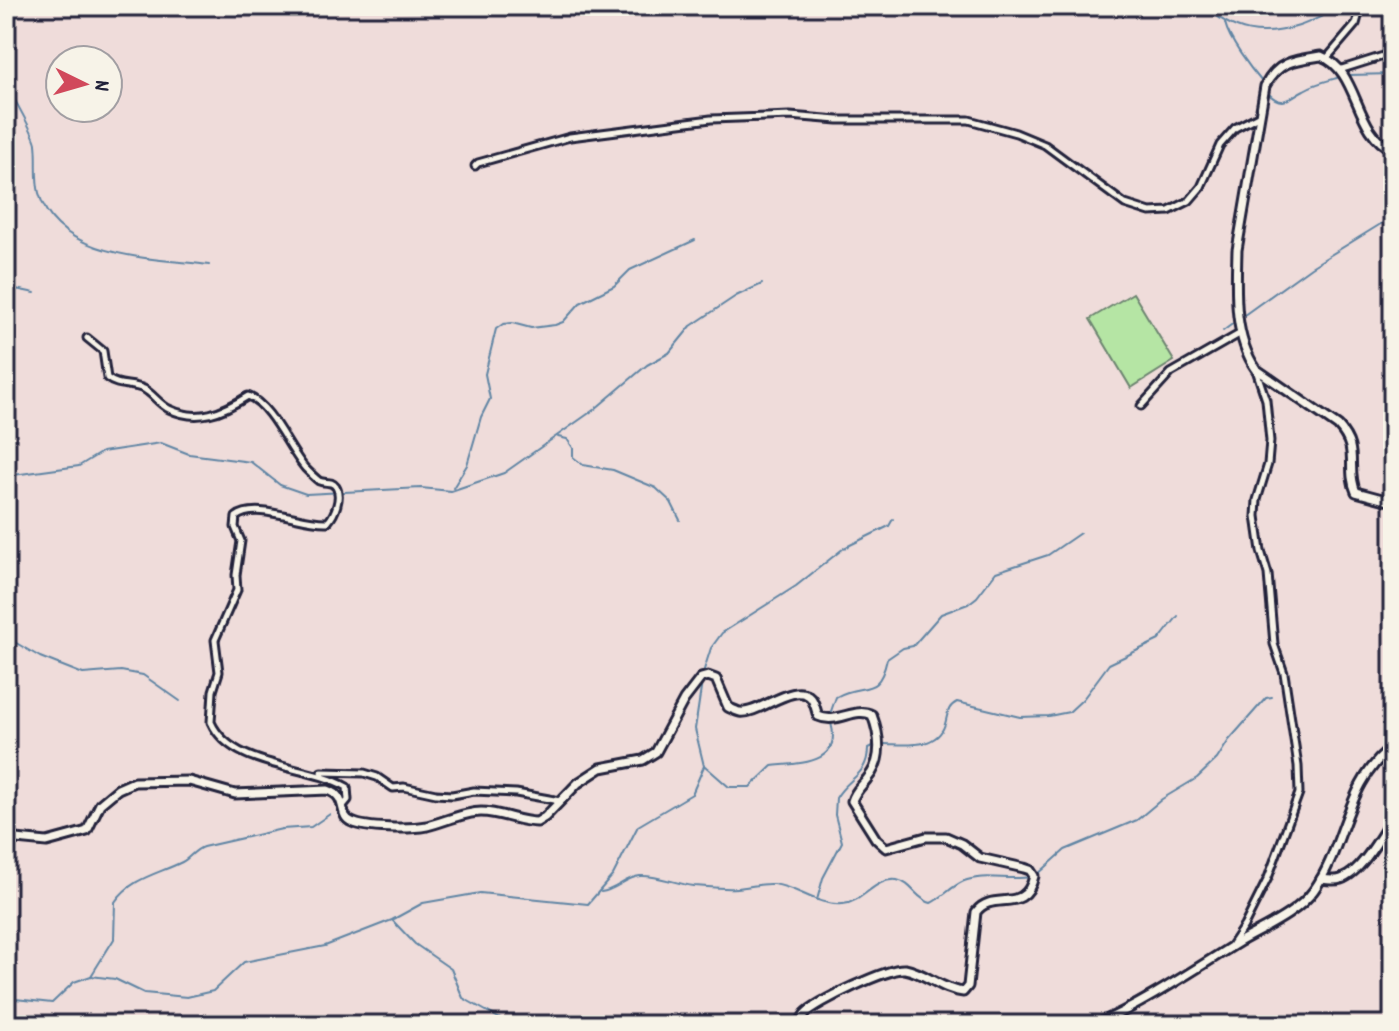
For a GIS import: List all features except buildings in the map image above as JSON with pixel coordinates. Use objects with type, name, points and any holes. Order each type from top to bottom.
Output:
[{"type":"street","points":[[1327,58],[1356,24],[1361,6]]},
{"type":"street","points":[[1339,70],[1393,53]]},
{"type":"street","points":[[1229,948],[1268,878],[1299,793],[1284,673],[1274,644],[1268,574],[1256,516],[1270,441],[1266,400],[1256,369],[1243,347],[1237,250],[1265,86],[1272,73],[1281,65],[1321,56],[1327,58],[1339,70],[1365,123],[1382,145],[1393,150]]},
{"type":"street","points":[[475,166],[570,137],[711,119],[790,116],[838,120],[969,120],[1045,145],[1115,199],[1133,208],[1159,212],[1180,207],[1189,201],[1201,187],[1220,145],[1235,128],[1262,114]]},
{"type":"street","points":[[1141,406],[1171,373],[1241,333]]},
{"type":"street","points":[[87,338],[103,351],[107,378],[114,383],[148,391],[170,409],[197,417],[225,410],[248,396],[257,400],[306,470],[320,482],[331,483],[338,491],[334,516],[328,522],[255,510],[242,512],[236,517],[235,527],[241,541],[237,590],[215,640],[219,672],[211,708],[213,728],[251,758],[315,772],[364,773],[377,777],[393,788],[436,794],[474,791],[516,793],[561,801]]},
{"type":"street","points":[[1256,369],[1338,426],[1348,437],[1353,451],[1352,481],[1356,492],[1393,502]]},
{"type":"street","points":[[6,838],[47,842],[87,831],[100,804],[118,789],[134,782],[189,781],[235,794],[328,790],[336,792],[342,799],[345,816],[350,822],[372,826],[422,827],[479,812],[537,822],[578,783],[601,768],[643,760],[656,752],[684,700],[701,678],[708,676],[716,679],[728,707],[740,712],[749,712],[795,693],[806,695],[813,699],[818,716],[826,720],[866,712],[872,715],[879,744],[875,768],[852,801],[876,839],[886,848],[926,837],[946,837],[962,844],[980,858],[1030,870],[1034,876],[1032,886],[1025,895],[1012,902],[990,902],[980,906],[976,912],[968,986],[963,992],[953,991],[931,978],[904,969],[884,971],[808,1011],[799,1025]]},
{"type":"street","points":[[1095,1025],[1193,972],[1296,908],[1311,894],[1331,863],[1361,781],[1393,747]]},
{"type":"street","points":[[315,772],[347,787],[348,800],[343,807]]},
{"type":"street","points":[[1321,879],[1347,877],[1363,861],[1393,817]]},
{"type":"green space","points":[[1133,293],[1174,361],[1131,388],[1090,319]]},
{"type":"waterway","points":[[364,6],[473,14]]},
{"type":"waterway","points":[[1205,6],[1226,22],[1260,32],[1285,30],[1353,7]]},
{"type":"waterway","points":[[1225,23],[1235,45],[1262,82]]},
{"type":"waterway","points":[[1349,75],[1393,74]]},
{"type":"waterway","points":[[1269,94],[1283,101],[1312,86],[1337,78]]},
{"type":"waterway","points":[[6,85],[35,140],[39,193],[49,215],[65,231],[86,243],[110,251],[209,265]]},
{"type":"waterway","points":[[1240,318],[1311,267],[1384,222],[1393,220]]},
{"type":"waterway","points":[[453,488],[467,465],[481,417],[490,399],[485,374],[496,329],[512,323],[531,328],[563,322],[580,303],[614,286],[630,270],[695,240]]},
{"type":"waterway","points":[[6,476],[79,466],[102,452],[161,443],[189,454],[251,462],[280,485],[306,494],[421,488],[451,491],[504,473],[595,409],[647,365],[669,353],[691,326],[736,296],[762,284]]},
{"type":"waterway","points":[[6,287],[35,293]]},
{"type":"waterway","points":[[1223,331],[1235,322]]},
{"type":"waterway","points":[[558,437],[567,439],[573,448],[573,457],[583,465],[613,470],[656,488],[671,502],[680,520]]},
{"type":"waterway","points":[[702,676],[711,648],[722,633],[796,586],[844,548],[889,526],[893,519]]},
{"type":"waterway","points":[[829,717],[836,697],[874,685],[887,659],[903,648],[913,646],[941,614],[968,604],[977,597],[996,572],[1048,555],[1080,533]]},
{"type":"waterway","points":[[883,744],[928,742],[941,732],[950,709],[957,702],[1020,717],[1069,712],[1083,699],[1109,664],[1159,640],[1178,616]]},
{"type":"waterway","points":[[6,637],[40,657],[83,674],[121,671],[143,675],[180,701]]},
{"type":"waterway","points":[[6,998],[52,1003],[74,982],[91,976],[115,979],[144,993],[187,997],[213,991],[244,962],[325,946],[392,920],[423,903],[480,893],[588,904],[613,875],[638,826],[692,794],[704,766],[695,729],[702,682]]},
{"type":"waterway","points":[[1037,875],[1065,850],[1137,820],[1162,799],[1197,778],[1217,759],[1229,740],[1266,698],[1272,697]]},
{"type":"waterway","points":[[705,766],[729,787],[750,787],[772,766],[805,762],[824,754],[833,737],[831,723]]},
{"type":"waterway","points":[[817,900],[823,878],[842,842],[835,815],[836,798],[865,765],[868,748],[876,744]]},
{"type":"waterway","points":[[91,976],[114,939],[115,902],[129,887],[182,862],[203,847],[282,829],[311,827],[330,814]]},
{"type":"waterway","points":[[601,892],[635,877],[647,876],[716,888],[773,884],[825,902],[843,904],[857,899],[882,882],[897,880],[931,903],[960,883],[972,879],[1030,877]]},
{"type":"waterway","points":[[393,921],[415,944],[451,969],[463,998],[511,1025]]}]
